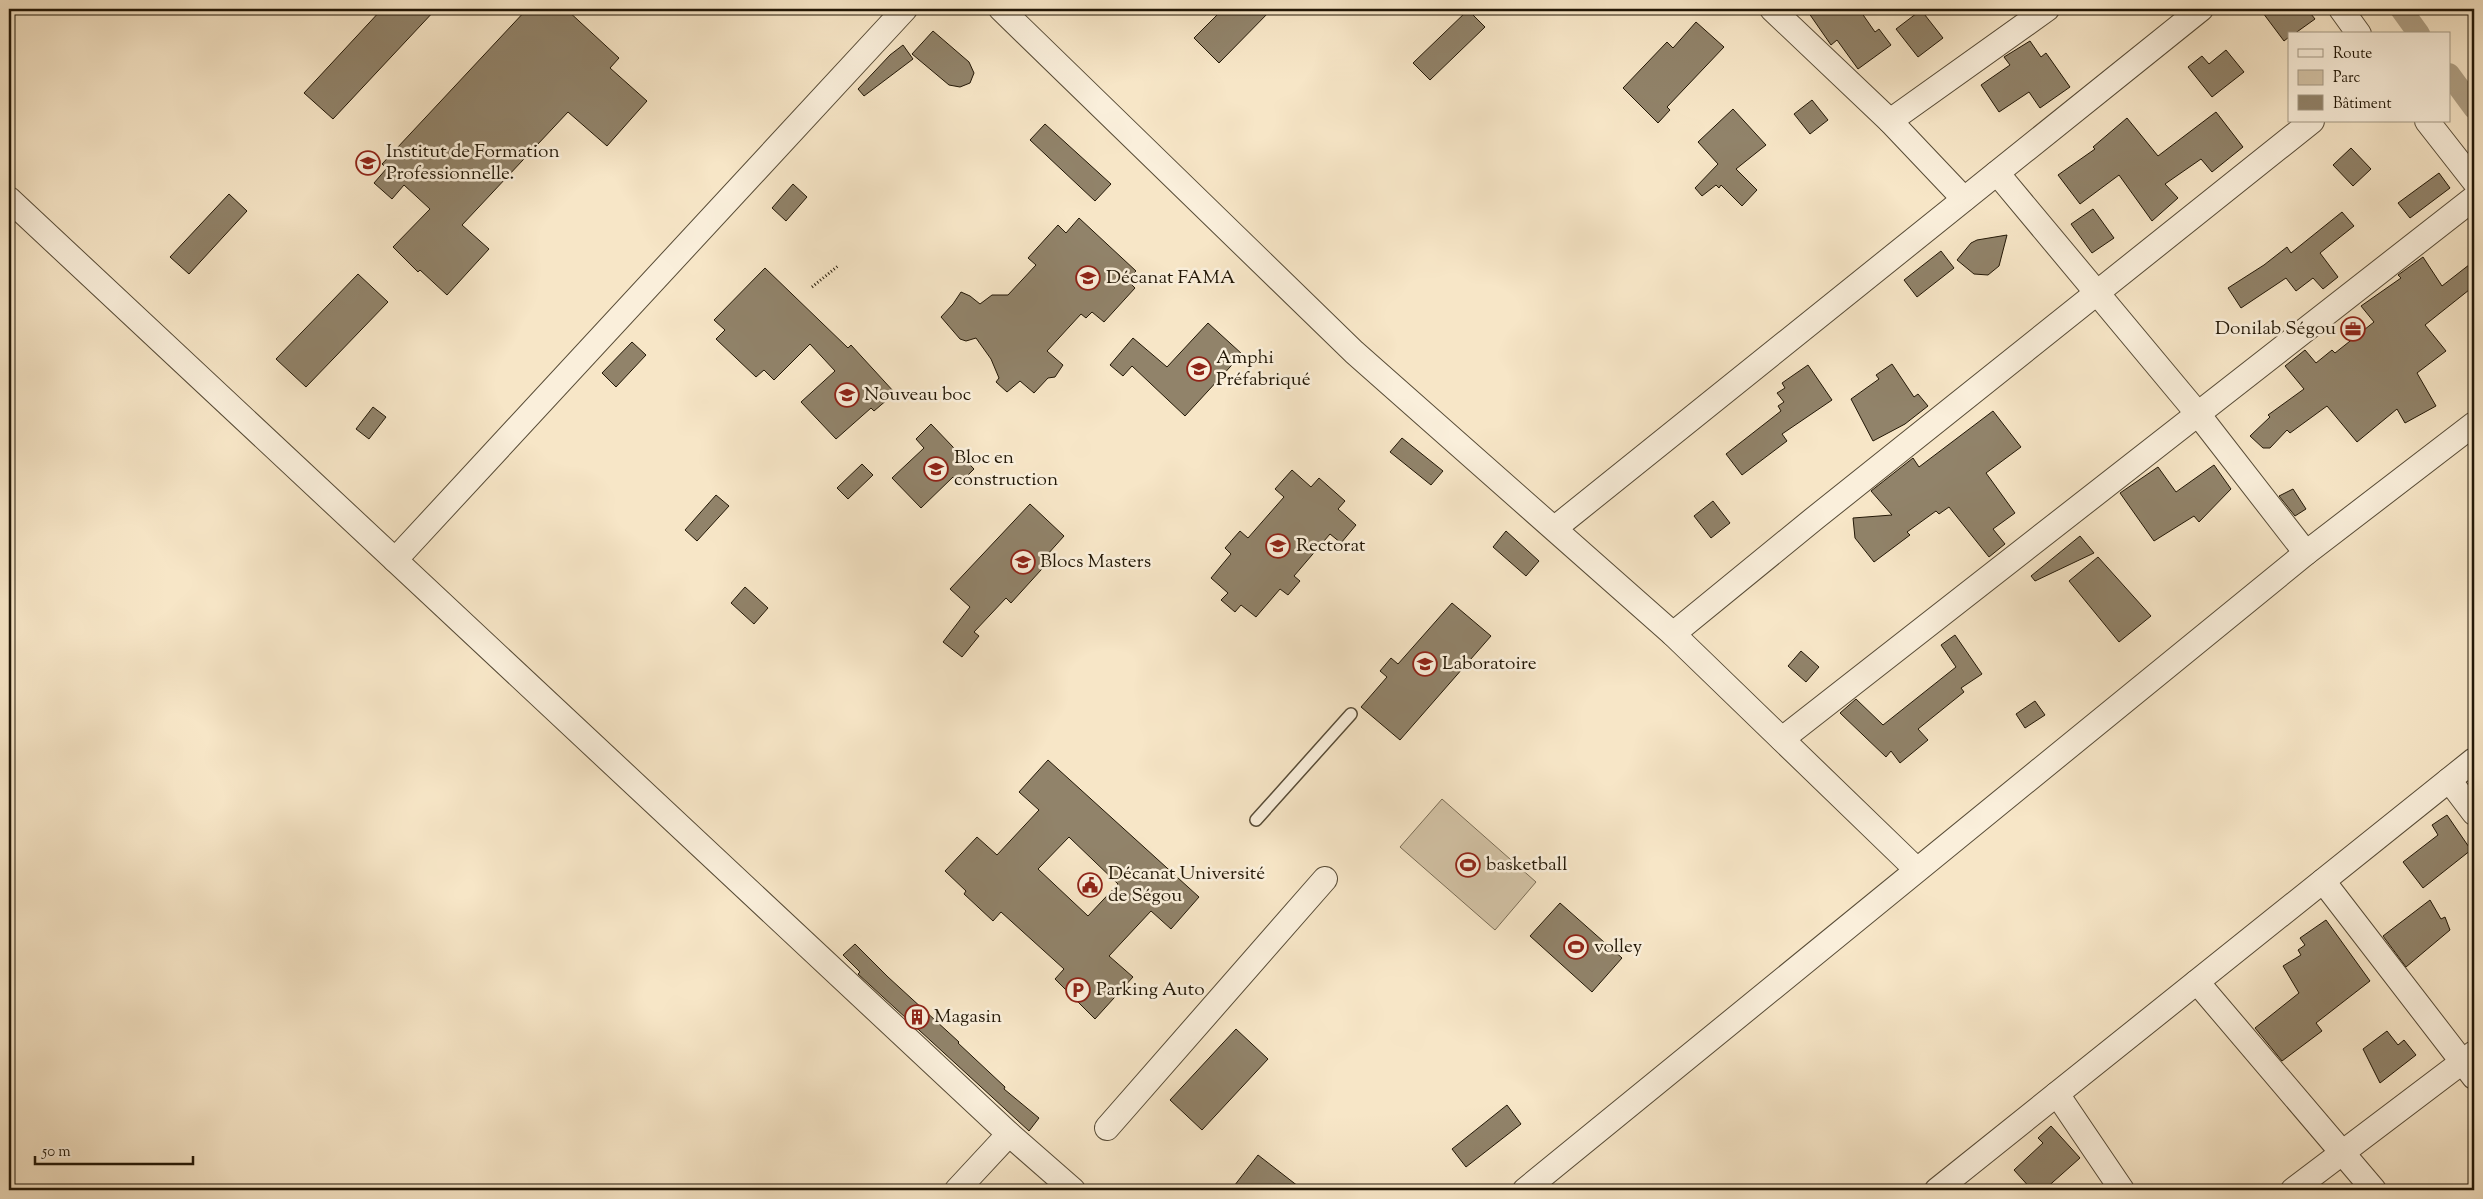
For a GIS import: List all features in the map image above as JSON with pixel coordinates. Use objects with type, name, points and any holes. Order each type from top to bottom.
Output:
[{"type":"street","points":[[395,560],[905,9]]},
{"type":"street","points":[[1001,9],[1354,352],[1674,634],[1916,869]]},
{"type":"street","points":[[1772,9],[1890,121],[1964,199]]},
{"type":"street","points":[[1890,121],[2047,9]]},
{"type":"street","points":[[1555,528],[2201,9]]},
{"type":"street","points":[[2341,9],[2358,32]]},
{"type":"street","points":[[1674,634],[2311,122]]},
{"type":"street","points":[[2428,122],[2474,181]]},
{"type":"street","points":[[1997,173],[2099,292],[2198,414],[2306,553]]},
{"type":"street","points":[[1782,739],[2474,198]]},
{"type":"street","points":[[9,199],[1009,1134],[1073,1190]]},
{"type":"street","points":[[1525,1190],[1916,869],[2306,553],[2474,424]]},
{"type":"street","points":[[1937,1190],[2474,760]]},
{"type":"street","points":[[2448,780],[2474,813]]},
{"type":"street","points":[[1107,1128],[1325,880]]},
{"type":"street","points":[[2293,1190],[2342,1153],[2470,1064],[2324,881]]},
{"type":"street","points":[[2197,982],[2374,1190]]},
{"type":"street","points":[[2057,1094],[2122,1190]]},
{"type":"street","points":[[957,1190],[1009,1134]]},
{"type":"lane","points":[[1256,820],[1351,714]]},
{"type":"path","points":[[812,287],[838,266]]},
{"type":"green space","name":"basketball","points":[[1442,799],[1536,882],[1495,930],[1400,847]]},
{"type":"building","points":[[382,9],[436,9],[333,119],[304,93]]},
{"type":"building","points":[[527,9],[566,9],[619,58],[610,68],[647,101],[607,146],[568,112],[462,225],[489,249],[447,295],[420,270],[418,272],[393,247],[430,209],[404,185],[392,199],[374,183],[387,168],[382,164]]},
{"type":"building","points":[[1223,9],[1272,9],[1219,63],[1194,38]]},
{"type":"building","points":[[1806,9],[1859,9],[1875,32],[1879,29],[1891,45],[1858,69],[1837,40],[1831,45]]},
{"type":"building","points":[[2260,9],[2307,9],[2315,19],[2297,32],[2288,32],[2288,38],[2284,41]]},
{"type":"building","points":[[1468,10],[1485,27],[1430,80],[1413,63]]},
{"type":"building","points":[[1921,10],[1943,38],[1918,57],[1896,29]]},
{"type":"building","points":[[1696,22],[1724,47],[1667,107],[1670,110],[1658,123],[1623,88],[1667,42],[1673,48]]},
{"type":"building","points":[[933,31],[969,62],[974,73],[970,83],[960,87],[949,85],[912,54]]},
{"type":"building","points":[[2030,41],[2041,57],[2046,53],[2070,87],[2040,108],[2029,92],[1999,112],[1981,85],[2010,65],[2004,57]]},
{"type":"building","points":[[903,45],[913,59],[864,96],[858,89],[890,55]]},
{"type":"building","points":[[2226,50],[2244,72],[2212,97],[2188,67],[2202,56],[2209,64]]},
{"type":"building","points":[[1812,100],[1828,120],[1810,134],[1794,114]]},
{"type":"building","points":[[1733,109],[1766,145],[1736,169],[1757,190],[1742,206],[1721,185],[1719,188],[1716,185],[1702,196],[1695,188],[1718,164],[1698,142]]},
{"type":"building","points":[[2216,112],[2243,147],[2212,172],[2201,159],[2165,184],[2178,198],[2152,221],[2119,175],[2080,204],[2058,175],[2095,149],[2093,147],[2127,118],[2158,156]]},
{"type":"building","points":[[1045,124],[1111,184],[1095,201],[1030,140]]},
{"type":"building","points":[[2351,148],[2371,169],[2353,186],[2333,165]]},
{"type":"building","points":[[2439,173],[2450,188],[2410,218],[2398,203]]},
{"type":"building","points":[[793,184],[807,197],[786,221],[772,208]]},
{"type":"building","points":[[229,194],[247,211],[189,274],[170,257]]},
{"type":"building","points":[[2093,209],[2114,238],[2092,253],[2071,224]]},
{"type":"building","points":[[2342,212],[2354,226],[2320,253],[2338,277],[2323,289],[2313,278],[2296,291],[2286,278],[2241,308],[2228,288],[2264,265],[2287,247],[2291,253]]},
{"type":"building","points":[[1079,218],[1136,271],[1127,280],[1135,288],[1104,322],[1092,312],[1086,318],[1081,314],[1047,351],[1063,365],[1055,377],[1048,378],[1034,393],[1020,381],[1007,392],[996,382],[999,378],[991,359],[976,338],[966,341],[960,339],[941,317],[961,292],[980,304],[992,295],[1008,295],[1036,265],[1028,258],[1058,225],[1066,233]]},
{"type":"building","points":[[2007,235],[1999,266],[1988,275],[1974,274],[1957,260],[1971,243],[1977,240]]},
{"type":"building","points":[[1941,251],[1954,268],[1917,297],[1904,280]]},
{"type":"building","points":[[2423,257],[2442,286],[2474,261],[2474,286],[2425,325],[2446,351],[2417,373],[2436,406],[2405,423],[2397,409],[2357,442],[2327,406],[2290,433],[2287,430],[2270,448],[2263,448],[2250,436],[2270,417],[2268,415],[2304,389],[2285,366],[2305,350],[2316,363],[2332,350],[2335,353],[2374,322],[2361,306],[2401,278],[2398,275]]},
{"type":"building","points":[[765,268],[848,348],[851,345],[895,393],[874,411],[871,408],[836,439],[801,402],[835,371],[810,344],[774,380],[764,370],[756,377],[716,339],[725,330],[714,320]]},
{"type":"building","points":[[358,274],[388,302],[306,387],[276,359]]},
{"type":"building","points":[[1208,323],[1242,354],[1185,416],[1132,366],[1123,376],[1110,365],[1133,338],[1167,367]]},
{"type":"building","points":[[632,342],[646,355],[616,387],[602,373]]},
{"type":"building","points":[[1892,364],[1914,397],[1918,394],[1928,406],[1905,424],[1873,441],[1851,399],[1879,379],[1876,375]]},
{"type":"building","points":[[1808,365],[1832,400],[1782,434],[1787,441],[1742,475],[1726,454],[1781,411],[1778,406],[1784,402],[1777,393],[1785,388],[1782,383]]},
{"type":"building","points":[[373,407],[386,417],[369,439],[356,429]]},
{"type":"building","points":[[1993,411],[2021,447],[1986,473],[2015,513],[1993,529],[2005,544],[1989,557],[1949,507],[1939,514],[1936,511],[1907,532],[1910,535],[1874,562],[1855,538],[1853,518],[1892,515],[1871,491],[1913,458],[1919,467]]},
{"type":"building","points":[[931,424],[974,469],[959,484],[953,477],[921,508],[892,478],[924,448],[916,439]]},
{"type":"building","points":[[1402,438],[1443,471],[1431,485],[1390,452]]},
{"type":"building","points":[[862,464],[873,475],[848,499],[837,488]]},
{"type":"building","points":[[2214,465],[2231,489],[2199,522],[2194,516],[2154,541],[2120,493],[2158,467],[2176,492]]},
{"type":"building","points":[[1292,470],[1311,487],[1319,478],[1345,501],[1338,509],[1356,525],[1341,543],[1330,534],[1294,576],[1300,581],[1288,595],[1280,589],[1256,617],[1241,605],[1235,612],[1221,600],[1228,593],[1211,578],[1231,554],[1225,548],[1240,531],[1248,538],[1284,497],[1275,489]]},
{"type":"building","points":[[2293,489],[2306,509],[2295,516],[2279,496]]},
{"type":"building","points":[[716,495],[729,506],[697,541],[685,530]]},
{"type":"building","points":[[1713,501],[1730,523],[1711,538],[1694,516]]},
{"type":"building","points":[[1030,504],[1064,536],[1047,555],[1051,559],[1011,603],[1006,598],[974,632],[979,636],[962,657],[943,642],[970,607],[950,589]]},
{"type":"building","points":[[1506,531],[1539,561],[1526,576],[1493,547]]},
{"type":"building","points":[[2080,536],[2094,553],[2035,581],[2031,576]]},
{"type":"building","points":[[2098,557],[2151,616],[2119,642],[2069,581]]},
{"type":"building","points":[[745,587],[768,608],[754,624],[731,603]]},
{"type":"building","points":[[1452,603],[1491,636],[1400,740],[1361,707],[1387,677],[1380,671],[1391,658],[1398,664]]},
{"type":"building","points":[[1955,635],[1982,674],[1961,688],[1964,692],[1918,729],[1928,740],[1900,763],[1891,751],[1886,757],[1840,713],[1856,699],[1883,725],[1956,667],[1941,645]]},
{"type":"building","points":[[1801,651],[1819,667],[1806,682],[1788,666]]},
{"type":"building","points":[[2035,701],[2045,715],[2025,728],[2016,714]]},
{"type":"building","points":[[1048,760],[1199,897],[1171,929],[1151,911],[1109,956],[1133,977],[1095,1019],[1055,979],[1064,969],[1001,912],[993,921],[964,894],[966,891],[945,871],[977,837],[997,855],[1039,810],[1019,792]],"holes":[[[1069,837],[1118,884],[1088,916],[1038,869]]]},
{"type":"building","points":[[2447,815],[2471,850],[2423,888],[2403,862],[2438,835],[2432,825]]},
{"type":"building","points":[[2430,900],[2441,919],[2445,917],[2450,930],[2406,967],[2383,936]]},
{"type":"building","name":"volley","points":[[1560,903],[1622,958],[1592,992],[1530,936]]},
{"type":"building","points":[[2326,920],[2370,981],[2316,1023],[2322,1031],[2282,1061],[2255,1028],[2299,993],[2283,966],[2301,955],[2298,950],[2305,945],[2300,938]]},
{"type":"building","points":[[855,944],[959,1042],[1005,1087],[1004,1089],[1039,1118],[1029,1131],[858,974],[860,972],[843,955]]},
{"type":"building","points":[[1236,1029],[1268,1059],[1202,1130],[1170,1100]]},
{"type":"building","points":[[2387,1031],[2398,1045],[2404,1040],[2416,1055],[2380,1083],[2363,1049]]},
{"type":"building","points":[[1507,1105],[1521,1124],[1466,1167],[1452,1149]]},
{"type":"building","points":[[2051,1126],[2080,1158],[2044,1190],[2032,1190],[2014,1170],[2043,1143],[2038,1138]]},
{"type":"building","points":[[1258,1155],[1303,1190],[1231,1190]]},
{"type":"waterway","points":[[2401,9],[2418,32]]},
{"type":"waterway","points":[[2450,75],[2474,108]]},
{"type":"place","name":"Institut de Formation Professionnelle.","points":[[368,163]]},
{"type":"place","name":"Décanat FAMA","points":[[1088,278]]},
{"type":"place","name":"Donilab Ségou","points":[[2353,329]]},
{"type":"place","name":"Amphi Préfabriqué","points":[[1199,369]]},
{"type":"place","name":"Nouveau boc","points":[[847,395]]},
{"type":"place","name":"Bloc en construction","points":[[936,469]]},
{"type":"place","name":"Rectorat","points":[[1278,546]]},
{"type":"place","name":"Blocs Masters","points":[[1023,562]]},
{"type":"place","name":"Laboratoire","points":[[1425,664]]},
{"type":"place","name":"basketball","points":[[1468,865]]},
{"type":"place","name":"Décanat Université de Ségou","points":[[1090,885]]},
{"type":"place","name":"volley","points":[[1576,947]]},
{"type":"place","name":"Parking Auto","points":[[1078,990]]},
{"type":"place","name":"Magasin","points":[[917,1017]]}]
